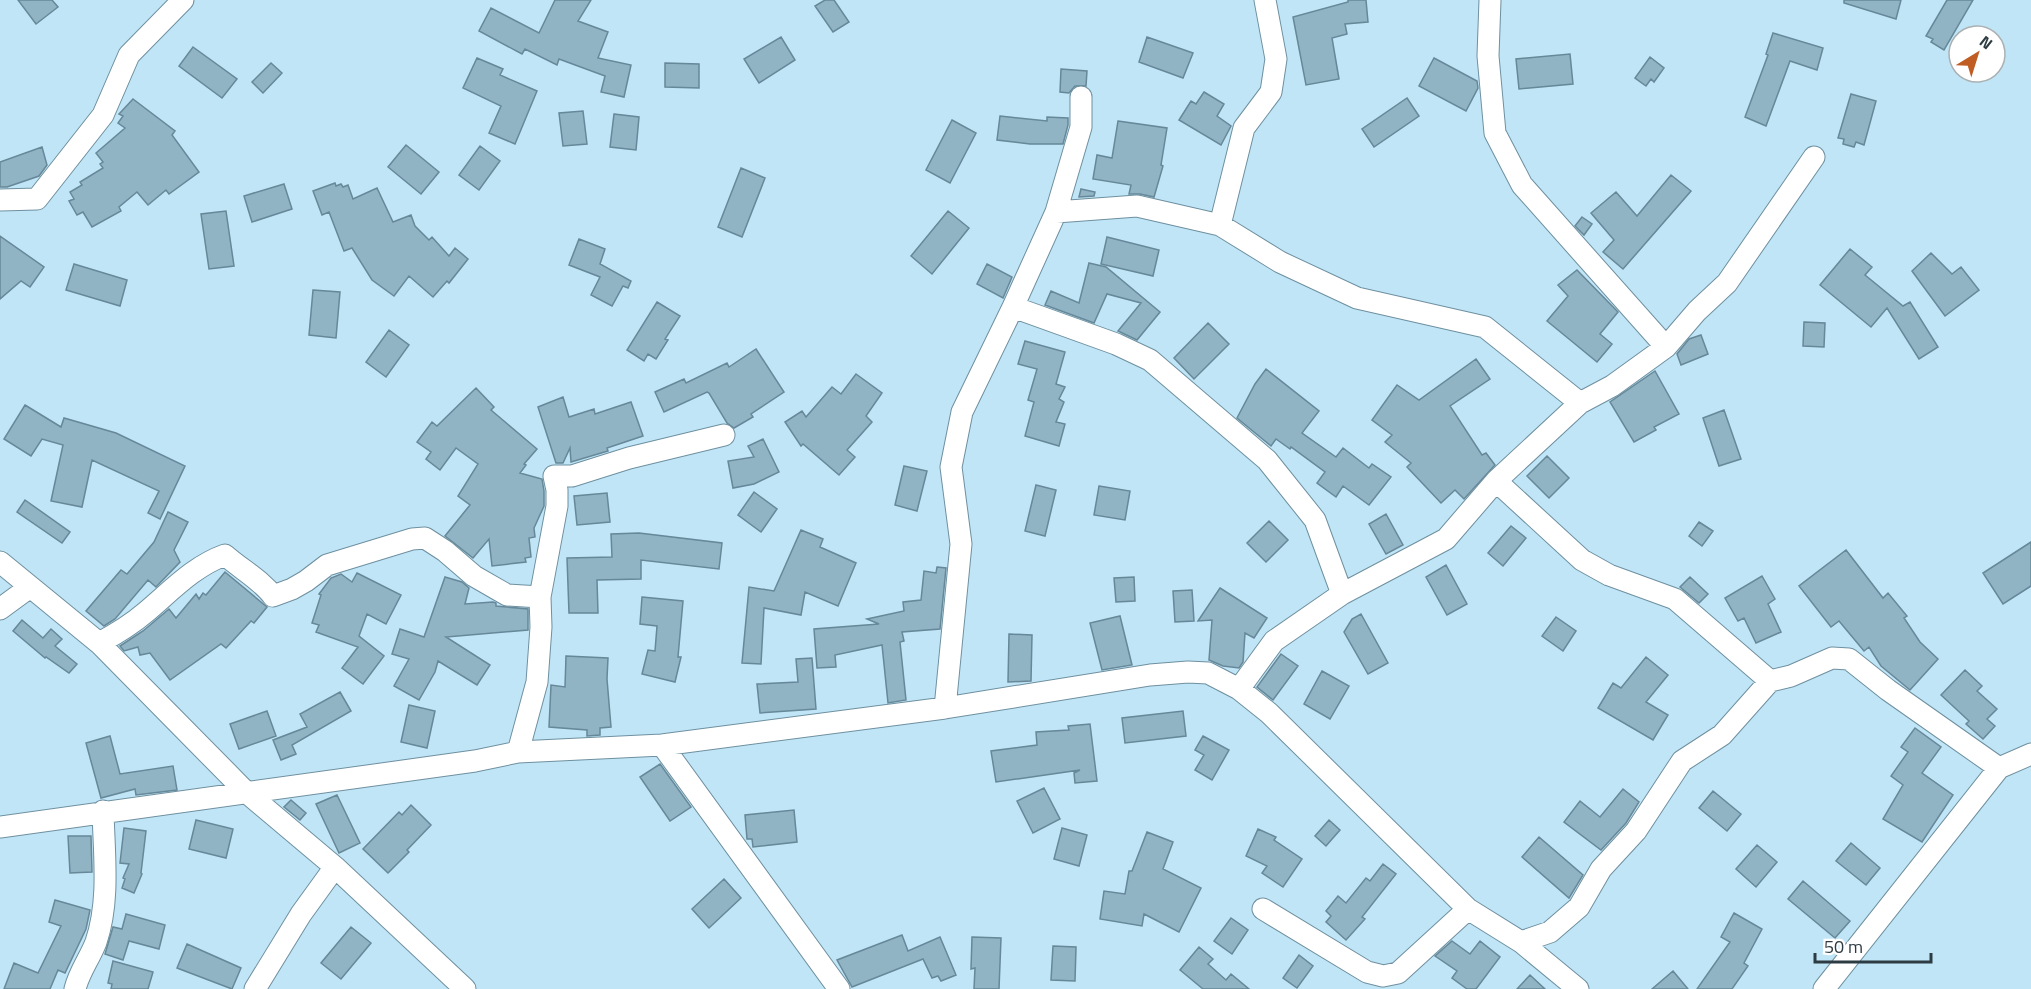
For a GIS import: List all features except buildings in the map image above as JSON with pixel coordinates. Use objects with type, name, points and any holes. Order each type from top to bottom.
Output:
[{"type":"street","points":[[0,200],[37,199],[103,115],[129,55],[183,0]]},
{"type":"street","points":[[1220,225],[1245,128],[1271,92],[1276,59],[1265,0]]},
{"type":"street","points":[[1490,0],[1488,56],[1495,133],[1522,185],[1666,347]]},
{"type":"street","points":[[945,708],[961,544],[951,467],[962,412],[1056,212],[1081,127],[1081,97]]},
{"type":"street","points":[[1239,689],[1274,641],[1342,594],[1446,539],[1496,481],[1580,403],[1612,386],[1666,347],[1697,311],[1727,282],[1814,157]]},
{"type":"street","points":[[1056,212],[1137,206],[1220,225],[1280,262],[1357,298],[1485,327],[1580,403]]},
{"type":"street","points":[[1013,307],[1116,344],[1150,360],[1267,459],[1315,520],[1342,594]]},
{"type":"street","points":[[518,752],[537,682],[541,627],[540,597],[557,506],[554,476],[573,476],[628,458],[724,435]]},
{"type":"street","points":[[1496,481],[1582,560],[1609,575],[1674,599],[1770,681]]},
{"type":"street","points":[[99,643],[131,624],[169,590],[209,561],[225,555],[244,572],[262,582],[273,596],[306,581],[327,565],[412,538],[425,538],[445,551],[474,576],[507,595],[540,597]]},
{"type":"street","points":[[0,561],[99,643],[246,792],[335,867],[465,989]]},
{"type":"street","points":[[0,609],[30,587]]},
{"type":"street","points":[[1521,942],[1550,932],[1579,906],[1601,869],[1636,831],[1682,761],[1722,735],[1770,681],[1791,676],[1832,657],[1849,658],[1888,690],[1999,768]]},
{"type":"street","points":[[0,826],[475,761],[518,752],[662,745],[945,708],[1150,675],[1208,673],[1239,689],[1269,713],[1468,909],[1521,942],[1578,989]]},
{"type":"street","points":[[662,745],[839,989]]},
{"type":"street","points":[[1824,989],[1999,768],[2031,754]]},
{"type":"street","points":[[75,989],[96,942],[104,908],[103,811]]},
{"type":"street","points":[[255,989],[301,914],[335,867]]},
{"type":"street","points":[[1263,909],[1368,972],[1383,976],[1398,973],[1468,909]]}]
